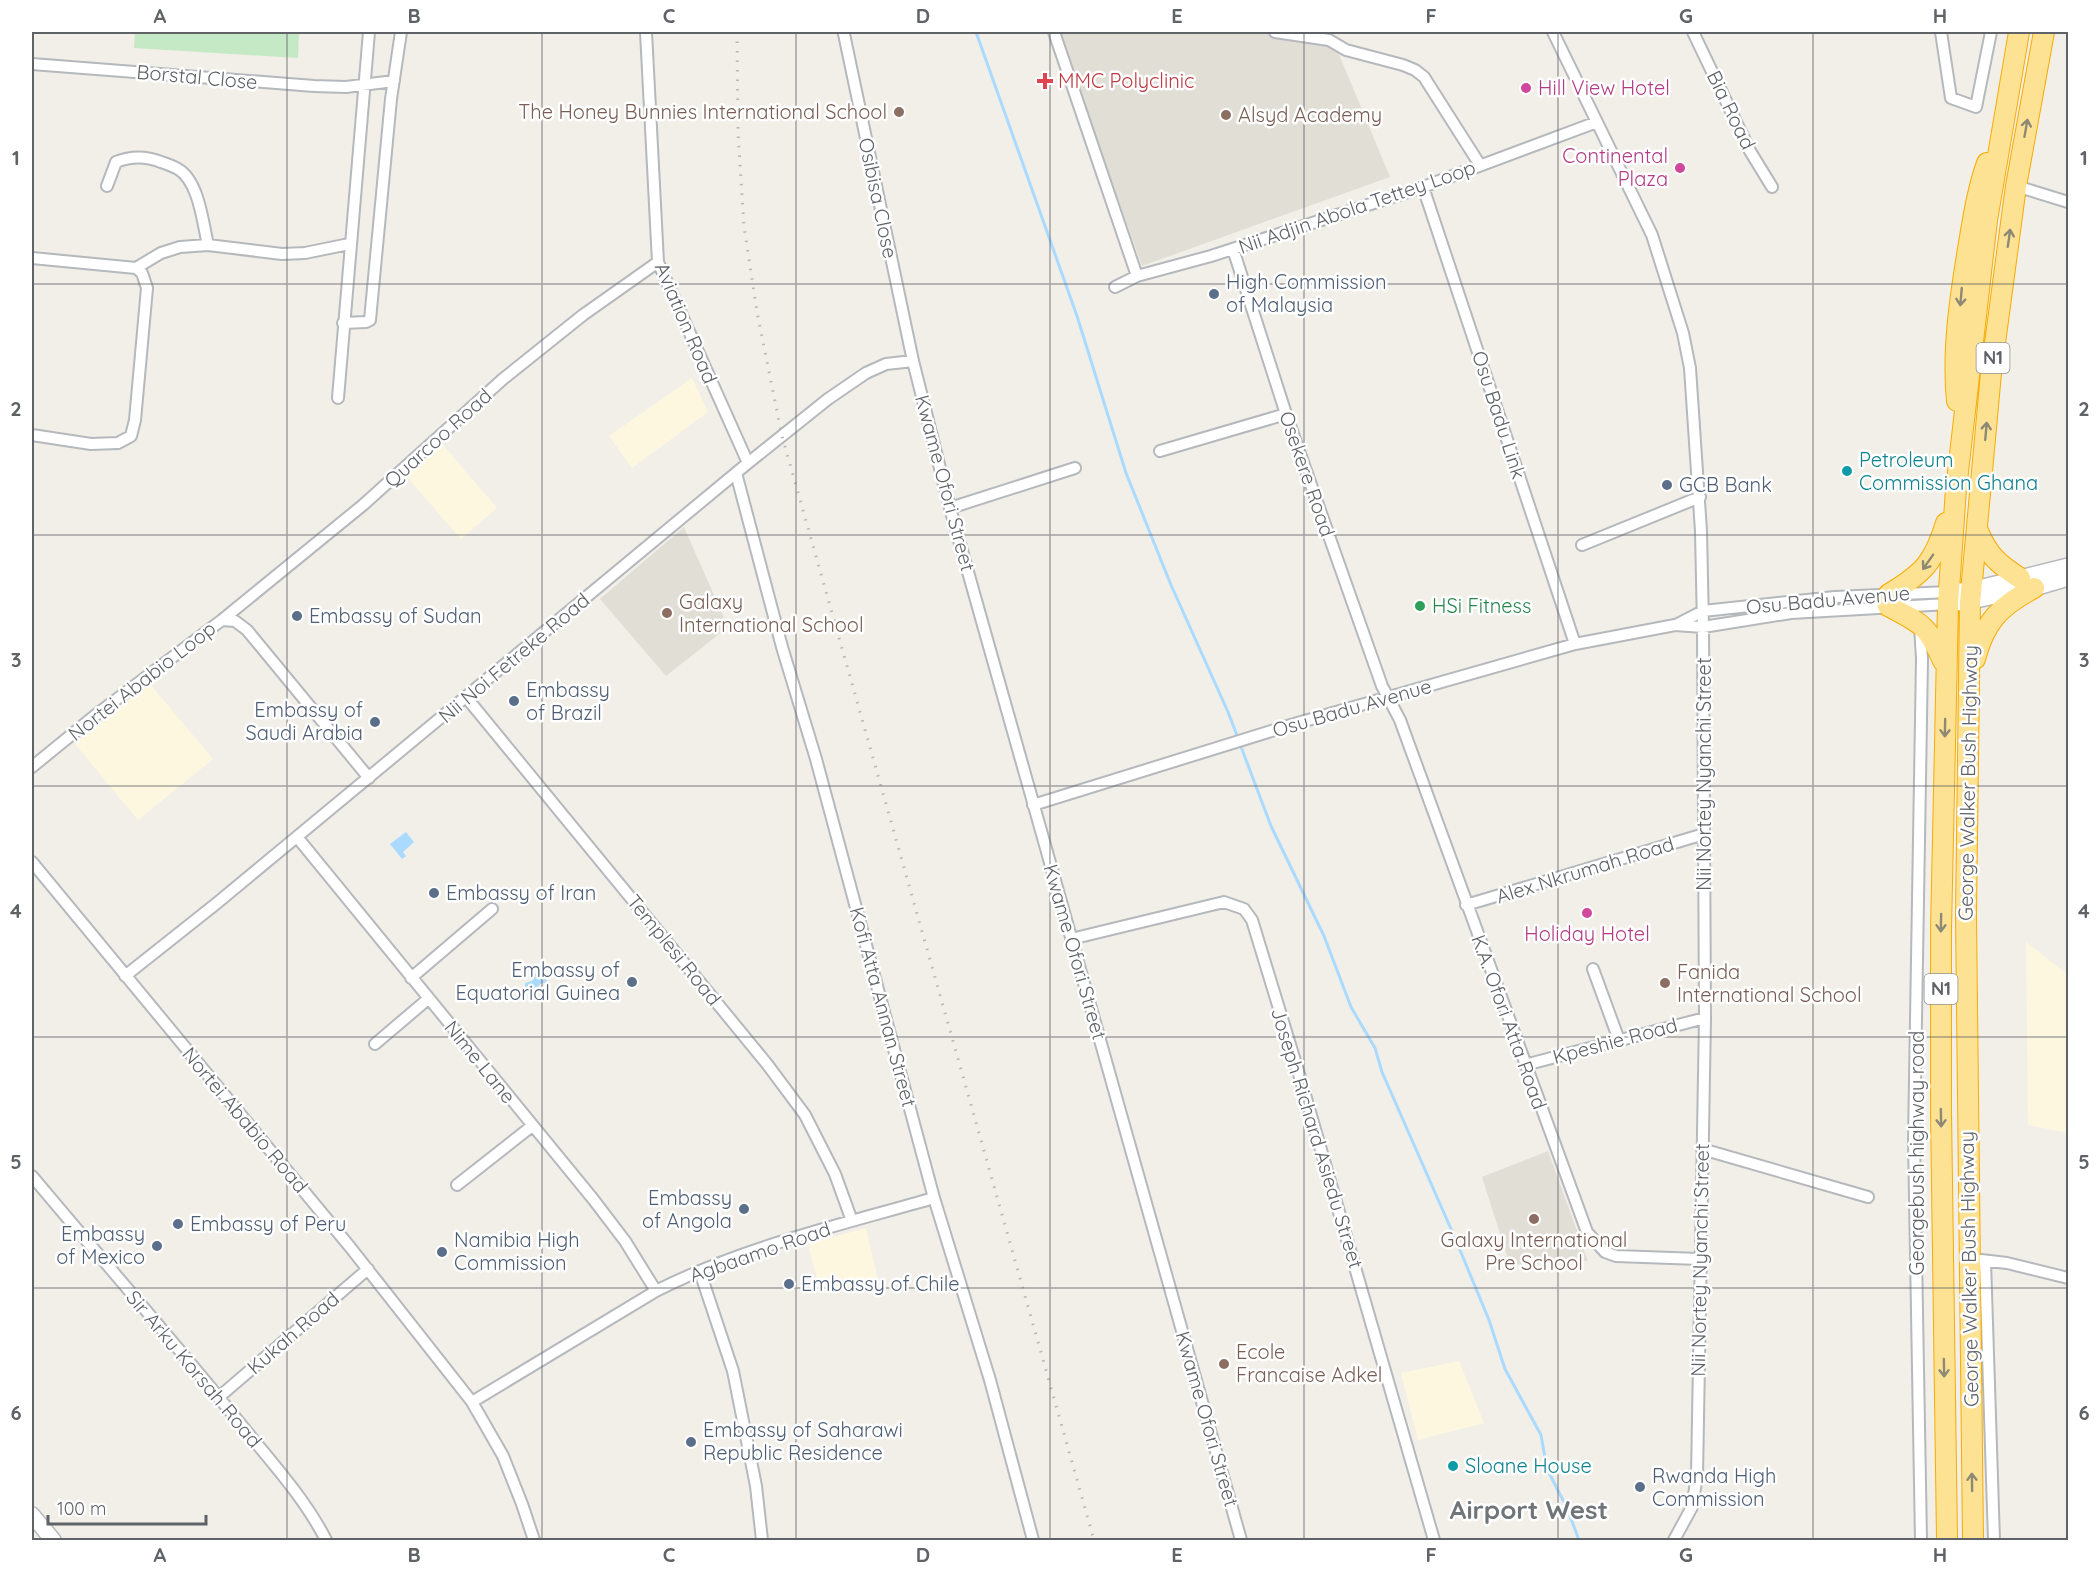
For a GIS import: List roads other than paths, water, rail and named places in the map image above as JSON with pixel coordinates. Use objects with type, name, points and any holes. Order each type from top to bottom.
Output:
[{"type":"highway","name":"George Walker Bush Highway","points":[[1947,1540],[1941,930],[1948,598],[1961,442],[1955,370],[1962,288],[1979,184],[2003,118],[2019,32]]},
{"type":"highway","name":"George Walker Bush Highway","points":[[1973,1540],[1977,1260],[1967,1057],[1978,991],[1980,837],[1968,749],[1971,596],[1991,373],[2016,186],[2043,32]]},
{"type":"highway","points":[[1946,669],[1932,636],[1919,622],[1888,600],[1927,567],[1939,545],[1956,489]]},
{"type":"highway","points":[[1968,687],[1980,641],[1989,623],[2027,583],[2001,566],[1986,549],[1978,531]]},
{"type":"main road","points":[[2027,583],[2068,566]]},
{"type":"main road","points":[[1948,598],[1971,596],[2027,583],[2068,578]]},
{"type":"main road","points":[[32,1515],[52,1540]]},
{"type":"street","points":[[338,398],[349,244],[369,32]]},
{"type":"street","points":[[343,323],[370,320],[401,32]]},
{"type":"street","name":"Aviation Road","points":[[646,32],[657,262],[748,463]]},
{"type":"street","points":[[1054,32],[1137,276]]},
{"type":"street","points":[[1275,32],[1329,40],[1346,50],[1415,70],[1424,77],[1480,165]]},
{"type":"street","name":"Nii Nortey Nyanchi Street","points":[[1553,32],[1652,235],[1683,333],[1690,368],[1700,497],[1703,611],[1705,1018],[1697,1476],[1692,1507],[1674,1540]]},
{"type":"street","name":"Bia Road","points":[[1693,32],[1750,151],[1772,187]]},
{"type":"street","points":[[1941,32],[1951,98],[1976,107],[1991,32]]},
{"type":"street","name":"Osibisa Close","points":[[844,34],[913,361]]},
{"type":"street","name":"Borstal Close","points":[[32,64],[314,86],[363,85],[394,81]]},
{"type":"street","name":"Nii Adjin Abola Tettey Loop","points":[[1115,287],[1137,276],[1233,249],[1423,187],[1597,122]]},
{"type":"street","points":[[106,186],[116,162],[129,157],[152,158],[180,169],[190,182],[198,200],[208,245]]},
{"type":"street","points":[[2016,186],[2068,202]]},
{"type":"street","name":"Osu Badu Link","points":[[1423,187],[1575,644]]},
{"type":"street","points":[[136,268],[170,248],[208,245],[282,254],[305,253],[349,244]]},
{"type":"street","name":"Osekere Road","points":[[1233,249],[1286,414],[1382,686],[1388,697]]},
{"type":"street","points":[[32,258],[136,268],[142,273],[147,288],[135,420],[131,436],[118,443],[91,444],[32,435]]},
{"type":"street","name":"Quarcoo Road","points":[[222,620],[363,505],[503,379],[583,315],[657,262]]},
{"type":"street","name":"Nii Noi Fetreke Road","points":[[125,976],[828,399],[866,373],[886,363],[913,361]]},
{"type":"street","name":"Kwame Ofori Street","points":[[913,361],[950,508],[1241,1540]]},
{"type":"street","points":[[1160,451],[1286,414]]},
{"type":"street","points":[[950,508],[1075,468]]},
{"type":"street","name":"Kofi Atta Annan Street","points":[[736,473],[782,647],[816,759],[934,1198],[990,1380],[1033,1540]]},
{"type":"street","points":[[1582,545],[1700,497]]},
{"type":"street","name":"Osu Badu Avenue","points":[[1675,625],[1703,611],[1835,597],[1888,600],[1948,598]]},
{"type":"street","name":"Osu Badu Avenue","points":[[1033,805],[1235,742],[1575,644],[1675,625],[1703,627],[1888,600]]},
{"type":"street","name":"Nortei Ababio Loop","points":[[32,767],[97,714],[222,620],[235,621],[247,630],[369,777]]},
{"type":"street","name":"Georgebush highway road","points":[[1919,622],[1922,659],[1914,1140],[1921,1540]]},
{"type":"street","name":"Templesi Road","points":[[466,697],[767,1064],[805,1115],[836,1174],[852,1221]]},
{"type":"street","name":"K.A. Ofori Atta Road","points":[[1388,697],[1400,720],[1587,1232],[1605,1252],[1627,1258],[1700,1259]]},
{"type":"street","name":"Alex Nkrumah Road","points":[[1466,905],[1704,834]]},
{"type":"street","name":"Nime Lane","points":[[297,837],[606,1216],[656,1291]]},
{"type":"street","name":"Nortei Ababio Road","points":[[32,862],[368,1269],[472,1402],[503,1456],[534,1540]]},
{"type":"street","name":"Joseph Richard Asiedu Street","points":[[1071,939],[1224,902],[1244,909],[1252,920],[1434,1540]]},
{"type":"street","points":[[411,978],[492,909]]},
{"type":"street","points":[[1593,969],[1619,1040]]},
{"type":"street","points":[[375,1044],[428,999]]},
{"type":"street","name":"Kpeshie Road","points":[[1525,1065],[1705,1018]]},
{"type":"street","points":[[457,1185],[532,1126]]},
{"type":"street","points":[[1702,1149],[1868,1197]]},
{"type":"street","name":"Sir Arku Korsah Road","points":[[32,1176],[219,1397],[306,1506],[326,1540]]},
{"type":"street","name":"Agbaamo Road","points":[[472,1402],[656,1291],[741,1255],[934,1198]]},
{"type":"street","points":[[1994,1540],[1977,1260],[2016,1265],[2068,1278]]},
{"type":"street","name":"Kukah Road","points":[[219,1397],[368,1269]]},
{"type":"street","points":[[700,1272],[733,1371],[756,1486],[762,1540]]},
{"type":"water","points":[[406,832],[414,842],[403,852],[406,856],[402,859],[390,844]]},
{"type":"water","points":[[538,971],[545,973],[547,982],[540,984],[536,992],[528,991],[525,983],[532,981]]},
{"type":"waterway","points":[[976,32],[1077,316],[1126,473],[1171,585],[1238,738]]},
{"type":"waterway","points":[[1240,744],[1271,826],[1324,936],[1351,1007],[1375,1048],[1382,1072],[1489,1320],[1505,1369],[1541,1435],[1547,1469],[1567,1508],[1579,1540]]},
{"type":"railway","points":[[737,32],[738,133],[744,226],[757,312],[782,436],[1094,1540]]},
{"type":"place","name":"MMC Polyclinic","points":[[1045,81]]},
{"type":"place","name":"Hill View Hotel","points":[[1526,88]]},
{"type":"place","name":"The Honey Bunnies International School","points":[[899,112]]},
{"type":"place","name":"Alsyd Academy","points":[[1226,115]]},
{"type":"place","name":"Continental Plaza","points":[[1680,168]]},
{"type":"place","name":"High Commission of Malaysia","points":[[1214,294]]},
{"type":"place","name":"Petroleum Commission Ghana","points":[[1847,471]]},
{"type":"place","name":"GCB Bank","points":[[1667,485]]},
{"type":"place","name":"HSi Fitness","points":[[1420,606]]},
{"type":"place","name":"Galaxy International School","points":[[667,613]]},
{"type":"place","name":"Embassy of Sudan","points":[[297,616]]},
{"type":"place","name":"Embassy of Brazil","points":[[514,701]]},
{"type":"place","name":"Embassy of Saudi Arabia","points":[[375,722]]},
{"type":"place","name":"Embassy of Iran","points":[[434,893]]},
{"type":"place","name":"Holiday Hotel","points":[[1587,913]]},
{"type":"place","name":"Embassy of Equatorial Guinea","points":[[632,982]]},
{"type":"place","name":"Fanida International School","points":[[1665,983]]},
{"type":"place","name":"Embassy of Angola","points":[[744,1209]]},
{"type":"place","name":"Galaxy International Pre School","points":[[1534,1219]]},
{"type":"place","name":"Embassy of Peru","points":[[178,1224]]},
{"type":"place","name":"Embassy of Mexico","points":[[157,1246]]},
{"type":"place","name":"Namibia High Commission","points":[[442,1252]]},
{"type":"place","name":"Embassy of Chile","points":[[789,1284]]},
{"type":"place","name":"Ecole Francaise Adkel","points":[[1224,1364]]},
{"type":"place","name":"Embassy of Saharawi Republic Residence","points":[[691,1442]]},
{"type":"place","name":"Sloane House","points":[[1453,1466]]},
{"type":"place","name":"Rwanda High Commission","points":[[1640,1487]]},
{"type":"district","name":"Airport West","points":[[1529,1510]]}]
